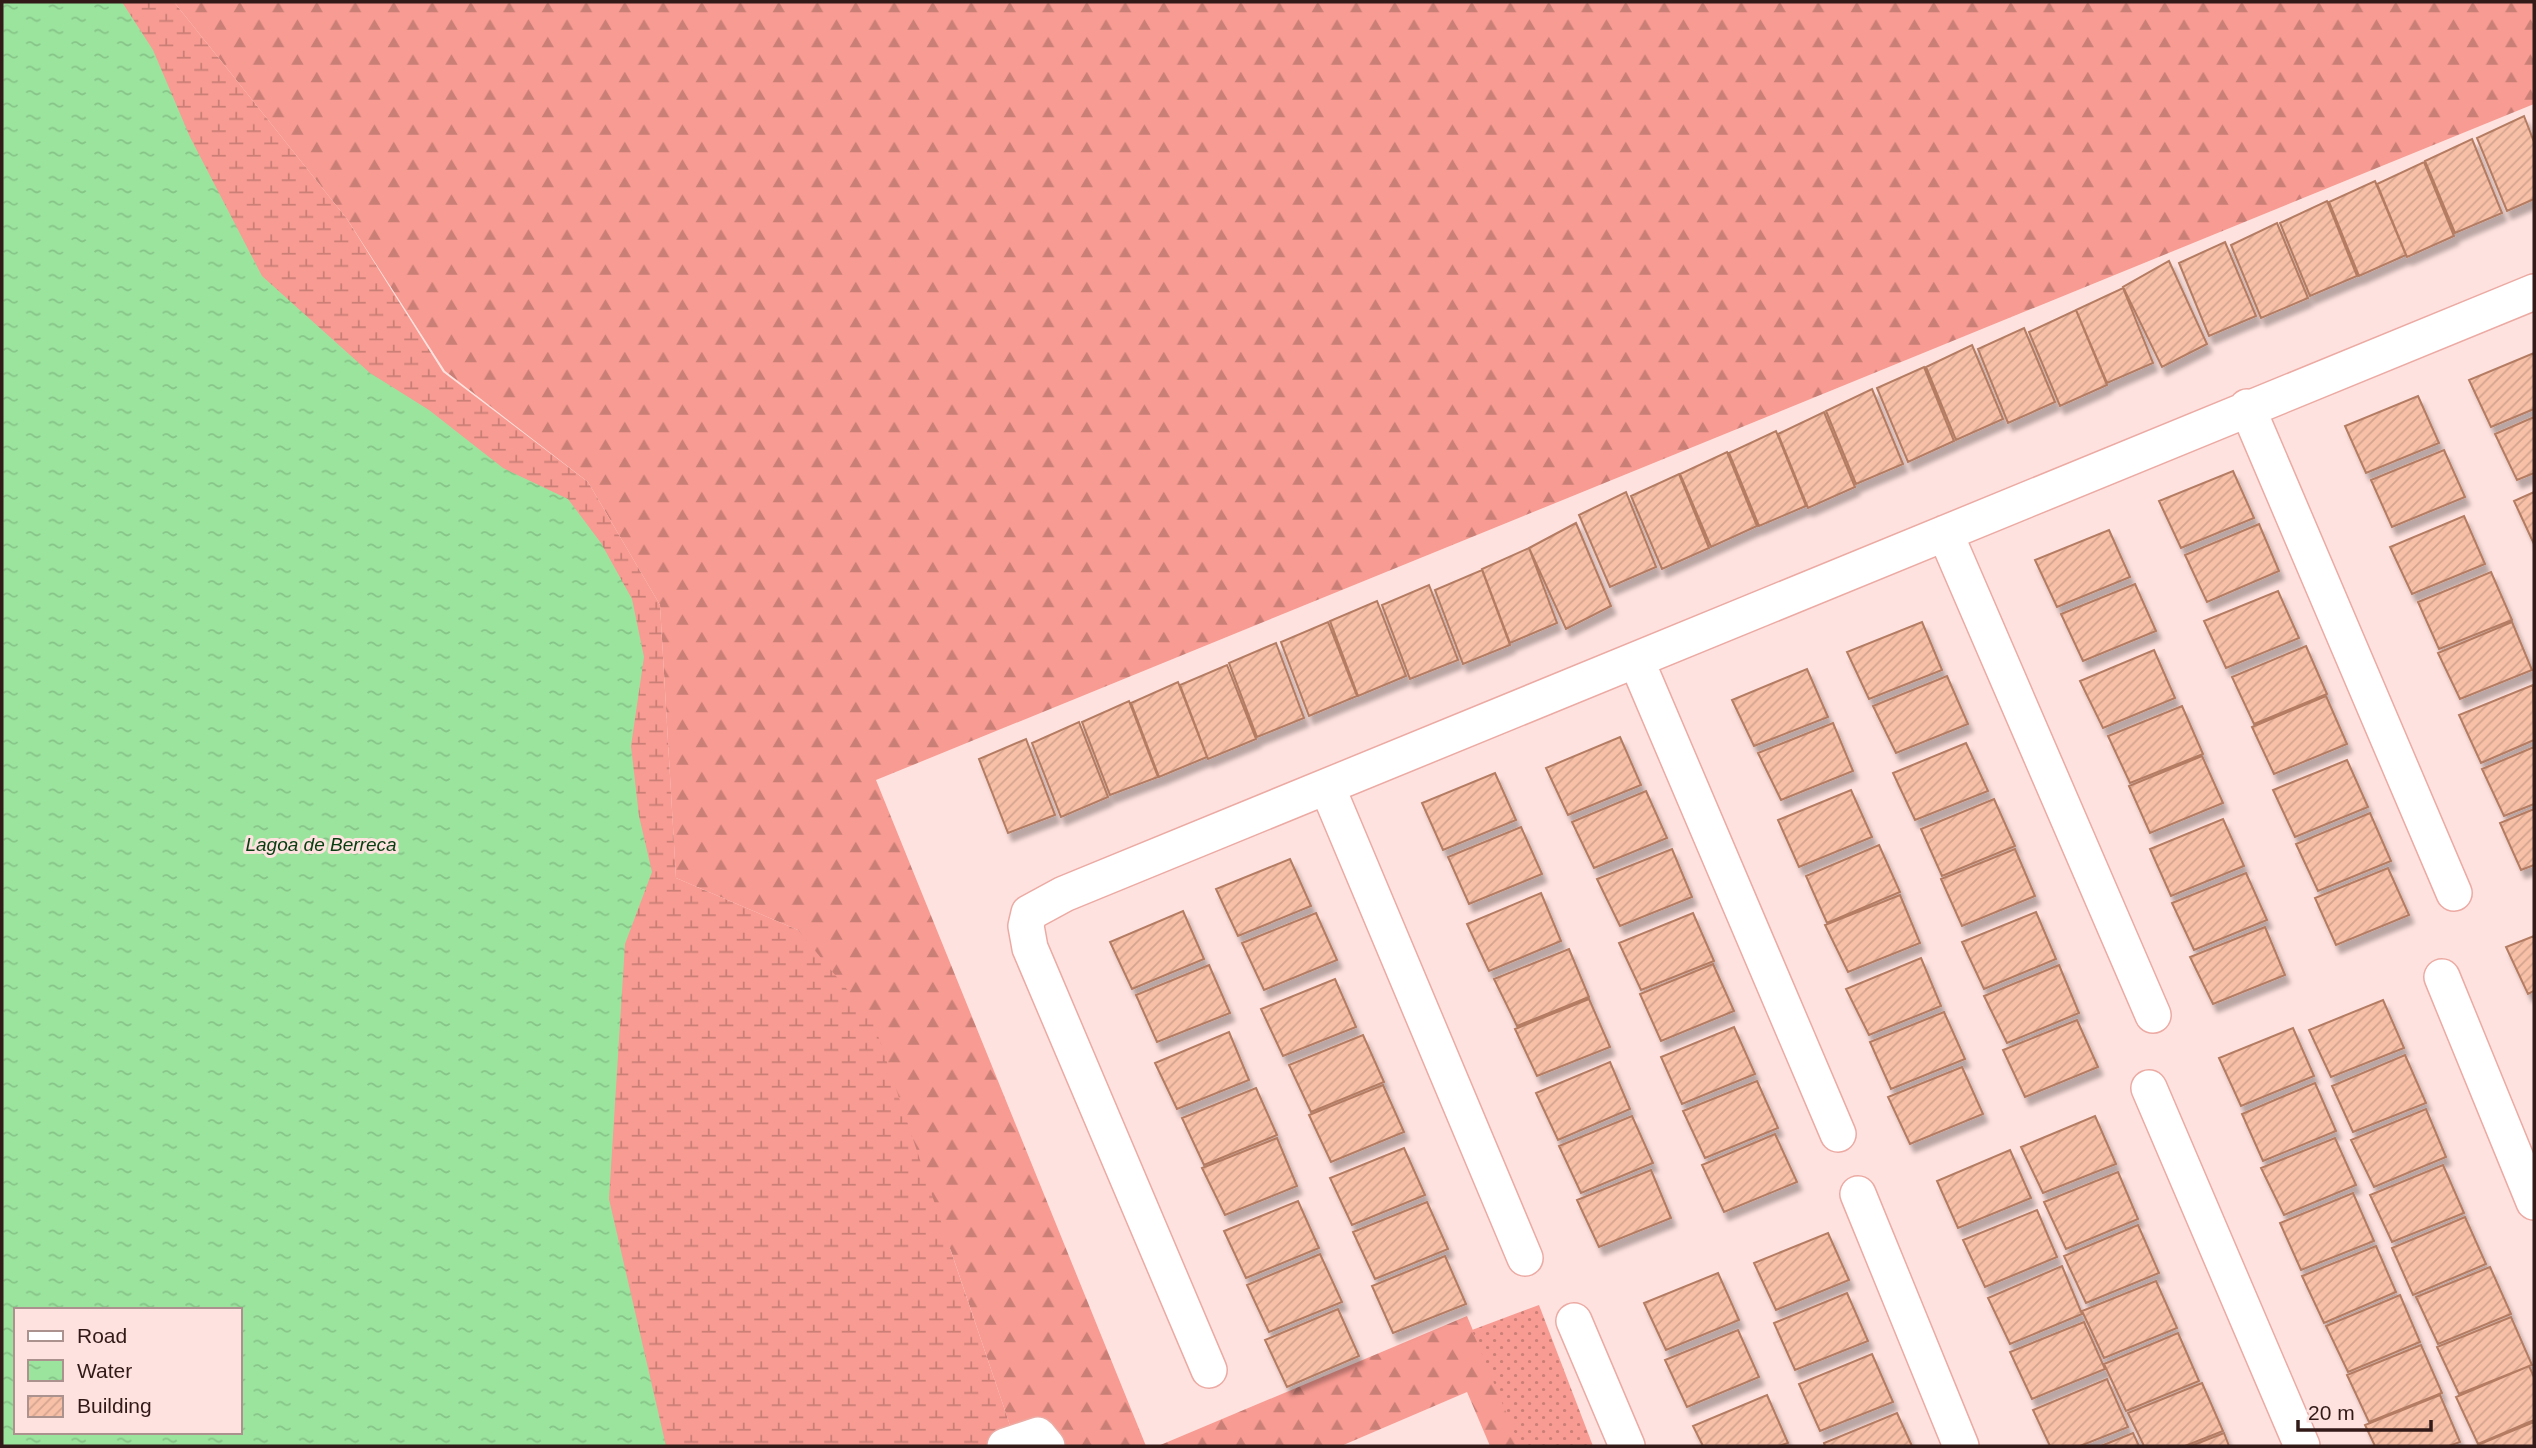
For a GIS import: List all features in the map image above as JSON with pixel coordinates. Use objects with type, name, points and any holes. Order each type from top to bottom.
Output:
[{"type":"street","points":[[1209,1370],[1030,948],[1026,926],[1029,913],[1064,894],[1328,789],[2247,407],[2534,292]]},
{"type":"street","points":[[2247,407],[2454,893]]},
{"type":"street","points":[[1945,533],[2152,1016]]},
{"type":"street","points":[[1637,662],[1838,1134]]},
{"type":"street","points":[[1328,789],[1525,1258]]},
{"type":"street","points":[[2442,977],[2534,1202]]},
{"type":"street","points":[[2149,1088],[2302,1446]]},
{"type":"street","points":[[1858,1194],[1961,1446]]},
{"type":"street","points":[[1574,1321],[1627,1446]]},
{"type":"street","points":[[1006,1446],[1038,1435],[1047,1446]]},
{"type":"green space","name":"Lagoa de Berreca","points":[[2,2],[174,2],[347,219],[443,372],[588,482],[660,605],[676,878],[798,930],[873,1021],[1017,1446],[2,1446]]},
{"type":"green space","points":[[174,2],[2534,2],[2534,104],[876,780],[1146,1446],[1017,1446],[951,1251],[798,930],[676,878],[660,605],[588,482],[445,371],[347,219]]},
{"type":"green space","points":[[1539,1305],[1593,1446],[1520,1446],[1472,1330]]},
{"type":"green space","points":[[1467,1316],[1521,1446],[1490,1446],[1467,1392],[1341,1446],[1158,1446]]},
{"type":"water","name":"Lagoa de Berreca","points":[[2,2],[122,2],[153,50],[190,137],[262,276],[370,373],[429,410],[503,468],[568,499],[601,543],[632,599],[644,657],[631,746],[639,816],[652,872],[625,944],[609,1199],[666,1446],[2,1446]]},
{"type":"building","points":[[2524,116],[2534,142],[2534,199],[2507,211],[2477,138]]},
{"type":"building","points":[[2472,139],[2502,213],[2455,233],[2425,161]]},
{"type":"building","points":[[2424,162],[2454,236],[2407,257],[2377,184]]},
{"type":"building","points":[[2375,181],[2406,255],[2359,276],[2329,202]]},
{"type":"building","points":[[2327,201],[2357,276],[2310,296],[2280,223]]},
{"type":"building","points":[[2277,223],[2308,298],[2261,318],[2231,245]]},
{"type":"building","points":[[2225,242],[2256,316],[2209,336],[2179,263]]},
{"type":"building","points":[[2169,261],[2207,344],[2162,367],[2123,287]]},
{"type":"building","points":[[2123,288],[2153,363],[2107,383],[2076,310]]},
{"type":"building","points":[[2076,310],[2107,385],[2060,406],[2029,332]]},
{"type":"building","points":[[2024,328],[2055,402],[2008,423],[1978,349]]},
{"type":"building","points":[[1972,345],[2003,419],[1956,440],[1926,367]]},
{"type":"building","points":[[2534,353],[2534,409],[2491,427],[2469,380]]},
{"type":"building","points":[[1924,367],[1954,441],[1908,462],[1877,388]]},
{"type":"building","points":[[1872,389],[1903,464],[1856,484],[1826,411]]},
{"type":"building","points":[[2418,396],[2439,443],[2366,473],[2345,426]]},
{"type":"building","points":[[1824,412],[1855,487],[1808,508],[1778,434]]},
{"type":"building","points":[[2534,417],[2534,473],[2517,480],[2495,434]]},
{"type":"building","points":[[1776,431],[1806,506],[1759,526],[1729,453]]},
{"type":"building","points":[[2444,450],[2465,497],[2392,527],[2371,480]]},
{"type":"building","points":[[1727,452],[1757,526],[1711,547],[1680,474]]},
{"type":"building","points":[[2233,471],[2254,518],[2181,548],[2159,501]]},
{"type":"building","points":[[1679,474],[1709,548],[1662,569],[1631,496]]},
{"type":"building","points":[[1626,492],[1656,567],[1610,587],[1579,515]]},
{"type":"building","points":[[2534,492],[2534,544],[2514,501]]},
{"type":"building","points":[[2464,516],[2485,564],[2412,594],[2390,547]]},
{"type":"building","points":[[1576,523],[1611,606],[1566,629],[1529,548]]},
{"type":"building","points":[[2259,524],[2279,571],[2207,602],[2185,555]]},
{"type":"building","points":[[2109,530],[2130,577],[2057,607],[2035,560]]},
{"type":"building","points":[[1529,548],[1557,623],[1510,643],[1482,569]]},
{"type":"building","points":[[1482,570],[1510,645],[1463,664],[1435,590]]},
{"type":"building","points":[[2491,572],[2512,620],[2439,649],[2418,602]]},
{"type":"building","points":[[2135,584],[2156,631],[2083,661],[2061,614]]},
{"type":"building","points":[[1429,585],[1458,660],[1410,679],[1382,605]]},
{"type":"building","points":[[2278,591],[2299,638],[2226,668],[2204,621]]},
{"type":"building","points":[[1377,601],[1406,676],[1358,696],[1330,621]]},
{"type":"building","points":[[1328,622],[1357,696],[1309,716],[1281,642]]},
{"type":"building","points":[[1922,622],[1942,670],[1869,699],[1847,652]]},
{"type":"building","points":[[2512,622],[2532,670],[2460,699],[2438,653]]},
{"type":"building","points":[[1276,643],[1304,718],[1257,737],[1229,663]]},
{"type":"building","points":[[2306,646],[2327,694],[2254,724],[2232,677]]},
{"type":"building","points":[[2154,650],[2175,698],[2103,728],[2080,681]]},
{"type":"building","points":[[1227,665],[1256,739],[1208,759],[1180,685]]},
{"type":"building","points":[[1807,669],[1828,717],[1754,746],[1732,700]]},
{"type":"building","points":[[1947,676],[1968,724],[1896,753],[1873,706]]},
{"type":"building","points":[[1178,682],[1207,757],[1159,777],[1131,703]]},
{"type":"building","points":[[2533,685],[2534,740],[2481,763],[2459,715]]},
{"type":"building","points":[[2326,696],[2347,744],[2274,774],[2252,727]]},
{"type":"building","points":[[1129,701],[1158,777],[1110,795],[1082,722]]},
{"type":"building","points":[[2182,706],[2203,754],[2130,783],[2108,736]]},
{"type":"building","points":[[1079,722],[1108,797],[1061,817],[1032,743]]},
{"type":"building","points":[[1833,723],[1853,771],[1781,800],[1758,753]]},
{"type":"building","points":[[1620,737],[1641,785],[1568,815],[1546,768]]},
{"type":"building","points":[[1026,739],[1055,815],[1008,833],[979,759]]},
{"type":"building","points":[[1966,743],[1988,791],[1915,820],[1893,773]]},
{"type":"building","points":[[2534,747],[2534,804],[2504,816],[2482,769]]},
{"type":"building","points":[[2202,756],[2223,803],[2150,833],[2129,786]]},
{"type":"building","points":[[2347,760],[2368,807],[2295,837],[2273,790]]},
{"type":"building","points":[[1495,773],[1516,820],[1443,850],[1422,803]]},
{"type":"building","points":[[1851,790],[1872,837],[1799,867],[1778,820]]},
{"type":"building","points":[[1646,791],[1667,838],[1594,868],[1572,822]]},
{"type":"building","points":[[1994,799],[2015,846],[1942,876],[1921,829]]},
{"type":"building","points":[[2534,809],[2534,865],[2521,870],[2500,823]]},
{"type":"building","points":[[2370,813],[2391,861],[2318,891],[2296,844]]},
{"type":"building","points":[[2223,819],[2244,866],[2171,896],[2150,849]]},
{"type":"building","points":[[1521,827],[1542,874],[1469,904],[1448,857]]},
{"type":"building","points":[[1879,845],[1900,892],[1827,923],[1806,876]]},
{"type":"building","points":[[1672,849],[1692,897],[1620,926],[1597,879]]},
{"type":"building","points":[[2015,849],[2035,896],[1962,926],[1941,879]]},
{"type":"building","points":[[1290,859],[1311,906],[1238,936],[1216,889]]},
{"type":"building","points":[[2388,868],[2409,915],[2336,945],[2315,898]]},
{"type":"building","points":[[2246,873],[2267,920],[2194,950],[2172,903]]},
{"type":"building","points":[[1541,893],[1561,941],[1489,971],[1467,924]]},
{"type":"building","points":[[1900,895],[1920,943],[1848,972],[1825,925]]},
{"type":"building","points":[[1183,911],[1204,959],[1132,989],[1110,942]]},
{"type":"building","points":[[2036,912],[2056,959],[1984,989],[1962,942]]},
{"type":"building","points":[[1316,913],[1337,960],[1264,990],[1242,943]]},
{"type":"building","points":[[1693,913],[1714,961],[1641,990],[1619,943]]},
{"type":"building","points":[[2265,927],[2285,975],[2213,1004],[2190,957]]},
{"type":"building","points":[[2534,936],[2534,991],[2528,994],[2506,947]]},
{"type":"building","points":[[1569,949],[1589,997],[1517,1026],[1494,979]]},
{"type":"building","points":[[1921,958],[1941,1006],[1869,1035],[1846,989]]},
{"type":"building","points":[[1713,964],[1734,1011],[1661,1041],[1640,994]]},
{"type":"building","points":[[1209,965],[1230,1013],[1157,1042],[1136,995]]},
{"type":"building","points":[[2059,965],[2079,1013],[2007,1043],[1984,996]]},
{"type":"building","points":[[1335,979],[1356,1027],[1283,1056],[1261,1009]]},
{"type":"building","points":[[1589,999],[1610,1047],[1537,1076],[1515,1029]]},
{"type":"building","points":[[2383,1000],[2404,1048],[2331,1077],[2309,1030]]},
{"type":"building","points":[[1944,1012],[1965,1059],[1891,1089],[1870,1042]]},
{"type":"building","points":[[2077,1020],[2098,1067],[2025,1097],[2003,1050]]},
{"type":"building","points":[[1734,1027],[1755,1074],[1682,1104],[1661,1057]]},
{"type":"building","points":[[2293,1028],[2314,1076],[2241,1106],[2219,1058]]},
{"type":"building","points":[[1229,1032],[1249,1080],[1177,1109],[1155,1063]]},
{"type":"building","points":[[1363,1035],[1384,1082],[1311,1112],[1289,1065]]},
{"type":"building","points":[[2405,1055],[2426,1103],[2353,1132],[2332,1086]]},
{"type":"building","points":[[1610,1062],[1630,1109],[1558,1140],[1536,1093]]},
{"type":"building","points":[[1962,1067],[1983,1114],[1910,1144],[1888,1097]]},
{"type":"building","points":[[1757,1081],[1778,1128],[1705,1158],[1683,1111]]},
{"type":"building","points":[[2315,1083],[2336,1131],[2263,1161],[2242,1114]]},
{"type":"building","points":[[1383,1085],[1404,1132],[1331,1162],[1309,1115]]},
{"type":"building","points":[[1256,1088],[1277,1135],[1204,1165],[1182,1118]]},
{"type":"building","points":[[2426,1109],[2446,1157],[2374,1187],[2351,1140]]},
{"type":"building","points":[[1632,1116],[1653,1163],[1581,1193],[1559,1146]]},
{"type":"building","points":[[2095,1116],[2116,1164],[2043,1193],[2021,1147]]},
{"type":"building","points":[[1775,1134],[1797,1182],[1724,1212],[1702,1165]]},
{"type":"building","points":[[1277,1138],[1297,1186],[1225,1215],[1202,1168]]},
{"type":"building","points":[[2335,1138],[2356,1185],[2284,1215],[2261,1168]]},
{"type":"building","points":[[1404,1148],[1425,1195],[1352,1225],[1330,1178]]},
{"type":"building","points":[[2010,1150],[2031,1198],[1958,1228],[1937,1181]]},
{"type":"building","points":[[2443,1165],[2464,1213],[2392,1242],[2370,1195]]},
{"type":"building","points":[[1651,1170],[1671,1218],[1599,1247],[1577,1200]]},
{"type":"building","points":[[2118,1172],[2138,1219],[2066,1249],[2044,1202]]},
{"type":"building","points":[[2353,1193],[2374,1241],[2301,1270],[2280,1223]]},
{"type":"building","points":[[1298,1201],[1319,1248],[1246,1278],[1224,1231]]},
{"type":"building","points":[[1427,1202],[1448,1249],[1375,1279],[1353,1232]]},
{"type":"building","points":[[2037,1210],[2057,1257],[1985,1287],[1963,1240]]},
{"type":"building","points":[[2465,1217],[2486,1264],[2413,1295],[2392,1248]]},
{"type":"building","points":[[2138,1225],[2159,1273],[2086,1303],[2064,1256]]},
{"type":"building","points":[[1828,1233],[1849,1280],[1776,1310],[1754,1263]]},
{"type":"building","points":[[2376,1246],[2396,1292],[2324,1323],[2302,1276]]},
{"type":"building","points":[[1320,1254],[1342,1302],[1269,1332],[1247,1285]]},
{"type":"building","points":[[1445,1256],[1466,1304],[1393,1333],[1372,1286]]},
{"type":"building","points":[[2062,1266],[2082,1314],[2010,1344],[1988,1298]]},
{"type":"building","points":[[2490,1267],[2511,1314],[2438,1344],[2416,1297]]},
{"type":"building","points":[[1718,1273],[1739,1320],[1666,1350],[1644,1303]]},
{"type":"building","points":[[2156,1281],[2177,1328],[2104,1358],[2082,1311]]},
{"type":"building","points":[[1847,1293],[1868,1341],[1795,1370],[1774,1323]]},
{"type":"building","points":[[2400,1295],[2420,1342],[2348,1372],[2326,1326]]},
{"type":"building","points":[[1338,1309],[1359,1356],[1287,1387],[1265,1340]]},
{"type":"building","points":[[2511,1317],[2532,1365],[2459,1394],[2437,1347]]},
{"type":"building","points":[[2084,1322],[2105,1369],[2032,1399],[2010,1352]]},
{"type":"building","points":[[1738,1330],[1759,1377],[1687,1407],[1665,1360]]},
{"type":"building","points":[[2178,1333],[2199,1381],[2126,1411],[2104,1364]]},
{"type":"building","points":[[2421,1345],[2442,1393],[2369,1422],[2347,1375]]},
{"type":"building","points":[[1872,1354],[1893,1402],[1820,1431],[1799,1384]]},
{"type":"building","points":[[2529,1366],[2534,1377],[2534,1420],[2478,1444],[2456,1397]]},
{"type":"building","points":[[2107,1379],[2128,1427],[2080,1446],[2050,1446],[2033,1410]]},
{"type":"building","points":[[2202,1383],[2223,1431],[2185,1446],[2144,1446],[2128,1413]]},
{"type":"building","points":[[1767,1395],[1788,1443],[1779,1446],[1703,1446],[1693,1426]]},
{"type":"building","points":[[2440,1395],[2460,1442],[2449,1446],[2375,1446],[2365,1425]]},
{"type":"building","points":[[1897,1413],[1912,1446],[1825,1446],[1824,1443]]},
{"type":"building","points":[[2534,1422],[2534,1446],[2475,1446]]},
{"type":"building","points":[[2133,1433],[2139,1446],[2101,1446]]},
{"type":"building","points":[[2224,1433],[2229,1446],[2191,1446]]}]
